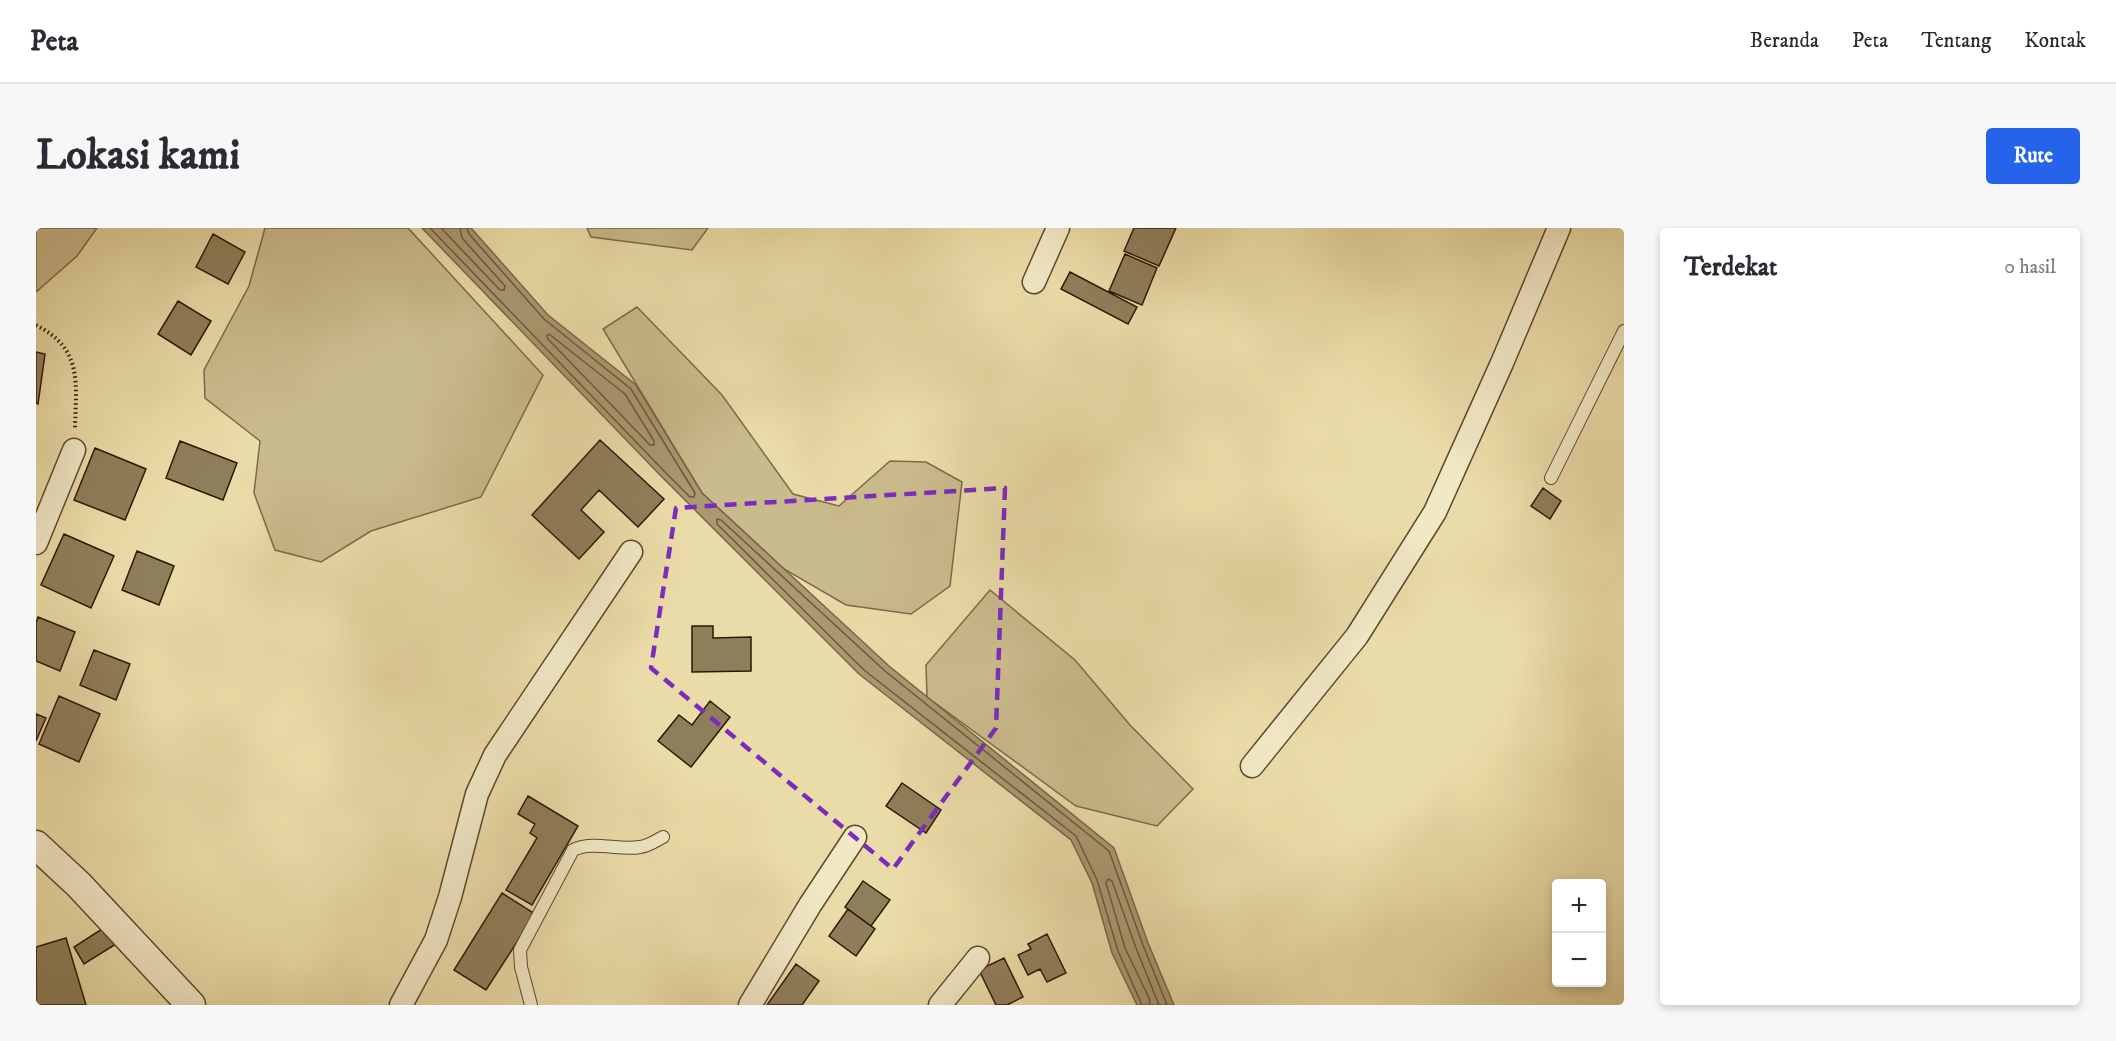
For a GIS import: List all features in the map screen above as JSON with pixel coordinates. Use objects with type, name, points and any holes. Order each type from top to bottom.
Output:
[{"type":"street","points":[[1034,282],[1058,228]]},
{"type":"street","points":[[1252,766],[1357,636],[1436,512],[1559,228]]},
{"type":"street","points":[[36,543],[74,450]]},
{"type":"street","points":[[401,1005],[436,940],[450,897],[477,794],[495,755],[631,552]]},
{"type":"street","points":[[750,1005],[810,905],[855,837]]},
{"type":"street","points":[[36,845],[79,885],[191,1005]]},
{"type":"street","points":[[940,1005],[978,958]]},
{"type":"lane","points":[[1551,478],[1624,332]]},
{"type":"lane","points":[[531,1005],[521,968],[520,950],[573,850],[587,846],[639,848],[648,846],[663,837]]},
{"type":"path","points":[[36,326],[47,331],[68,350],[76,376],[74,450]]},
{"type":"highlighted area","points":[[1005,488],[996,728],[893,869],[651,668],[676,508]]},
{"type":"shaded area","points":[[36,228],[97,228],[77,256],[36,292]]},
{"type":"shaded area","points":[[265,228],[408,228],[543,375],[481,497],[371,531],[321,562],[275,550],[254,493],[260,441],[205,398],[204,370],[249,286]]},
{"type":"shaded area","points":[[587,228],[708,228],[692,250],[591,237]]},
{"type":"shaded area","points":[[637,307],[722,395],[793,494],[839,506],[890,461],[926,462],[962,482],[950,586],[911,614],[846,605],[784,569],[702,493],[603,329]]},
{"type":"shaded area","points":[[990,590],[1075,660],[1130,725],[1193,789],[1157,826],[1076,806],[927,697],[926,665]]},
{"type":"water","points":[[422,228],[471,228],[548,315],[636,385],[702,493],[889,666],[1114,848],[1148,943],[1174,1005],[1137,1005],[1112,953],[1092,883],[1071,840],[859,674],[659,474]]},
{"type":"building","points":[[1134,228],[1176,228],[1159,266],[1124,251]]},
{"type":"building","points":[[213,234],[245,252],[228,284],[196,267]]},
{"type":"building","points":[[1125,254],[1157,268],[1142,305],[1109,291]]},
{"type":"building","points":[[1070,272],[1137,307],[1128,324],[1061,289]]},
{"type":"building","points":[[178,301],[211,321],[191,355],[158,334]]},
{"type":"building","points":[[36,352],[45,354],[38,404],[36,403]]},
{"type":"building","points":[[600,440],[664,499],[638,527],[599,490],[581,510],[604,532],[579,559],[532,515]]},
{"type":"building","points":[[180,441],[237,463],[223,500],[166,478]]},
{"type":"building","points":[[95,448],[146,469],[125,520],[74,500]]},
{"type":"building","points":[[1543,488],[1561,501],[1550,519],[1531,506]]},
{"type":"building","points":[[64,534],[114,556],[91,608],[41,585]]},
{"type":"building","points":[[137,551],[174,566],[159,605],[122,590]]},
{"type":"building","points":[[38,617],[75,632],[60,671],[36,661]]},
{"type":"building","points":[[692,626],[713,626],[713,638],[751,637],[751,671],[692,672]]},
{"type":"building","points":[[94,650],[130,664],[116,700],[80,685]]},
{"type":"building","points":[[59,696],[100,714],[79,762],[39,744]]},
{"type":"building","points":[[710,701],[730,717],[691,767],[658,741],[679,715],[692,725]]},
{"type":"building","points":[[36,714],[46,718],[36,741]]},
{"type":"building","points":[[902,783],[941,810],[926,833],[886,806]]},
{"type":"building","points":[[528,796],[578,826],[532,905],[506,890],[537,838],[530,833],[535,824],[518,814]]},
{"type":"building","points":[[863,881],[890,900],[871,926],[845,907]]},
{"type":"building","points":[[502,893],[535,914],[486,990],[454,970]]},
{"type":"building","points":[[848,909],[875,929],[856,956],[829,936]]},
{"type":"building","points":[[105,927],[116,944],[84,964],[74,947]]},
{"type":"building","points":[[1047,934],[1066,973],[1047,982],[1040,969],[1028,975],[1018,955],[1031,949],[1028,944]]},
{"type":"building","points":[[66,938],[86,1005],[36,1005],[36,947]]},
{"type":"building","points":[[1004,958],[1023,997],[1007,1005],[996,1005],[979,970]]},
{"type":"building","points":[[796,964],[819,981],[802,1005],[767,1005]]}]
